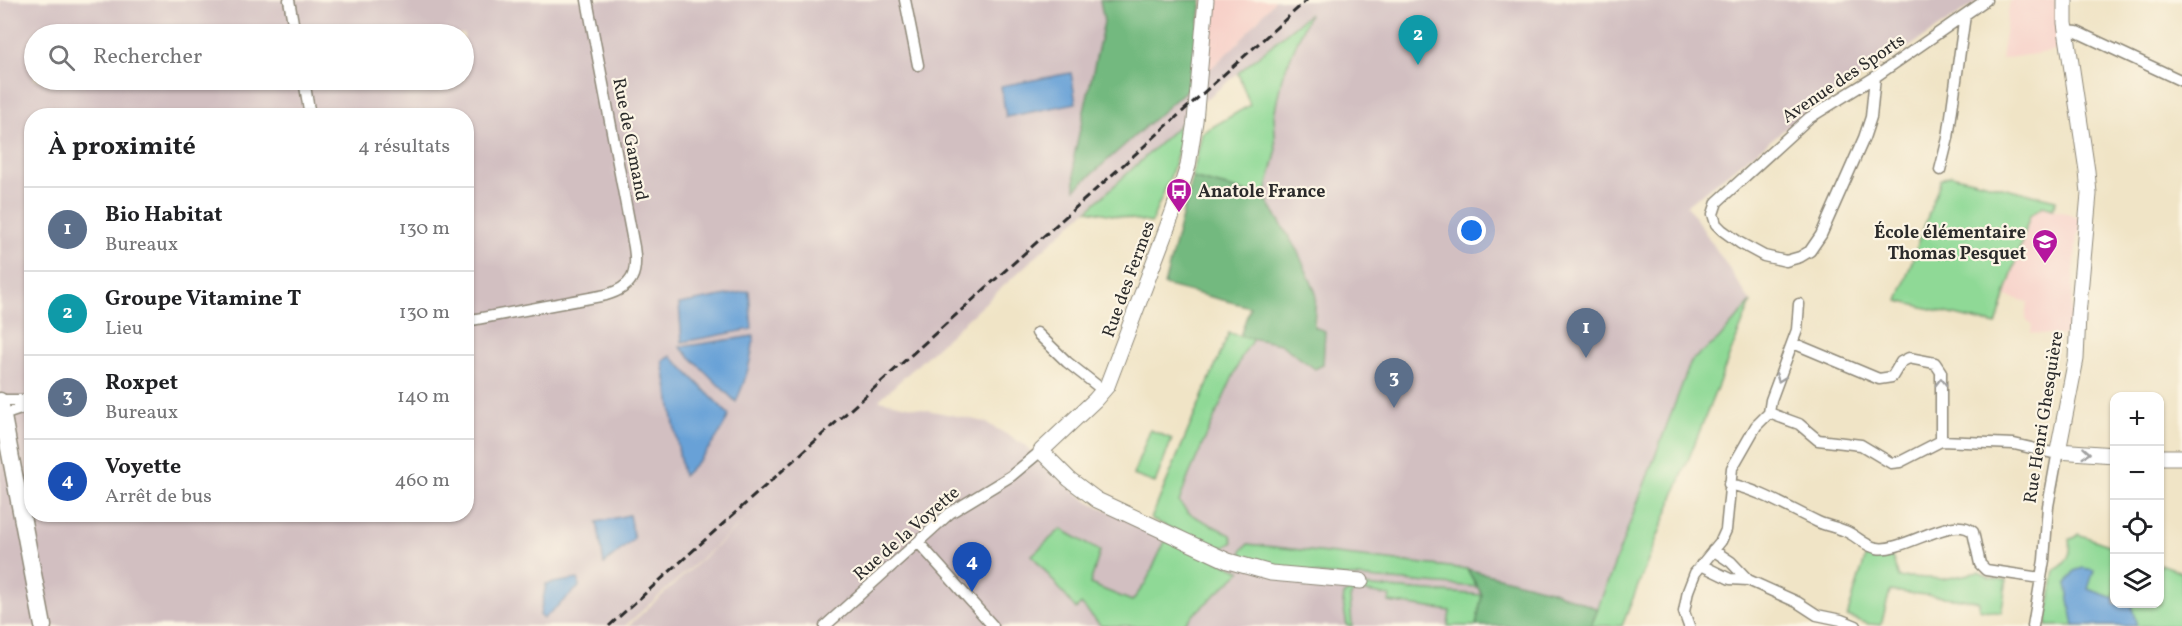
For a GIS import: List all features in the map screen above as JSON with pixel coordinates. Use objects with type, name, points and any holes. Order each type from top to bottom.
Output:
[{"type":"main road","points":[[1,408],[43,626]]},
{"type":"main road","points":[[0,453],[33,626]]},
{"type":"street","points":[[289,0],[293,24]]},
{"type":"street","name":"Rue de Gamand","points":[[474,320],[606,295],[630,283],[634,275],[634,247],[587,0]]},
{"type":"street","points":[[905,0],[918,65]]},
{"type":"street","name":"Rue des Fermes","points":[[1041,451],[1104,391],[1115,368],[1186,173],[1195,121],[1206,0]]},
{"type":"street","name":"Avenue des Sports","points":[[1875,77],[1871,117],[1864,138],[1821,235],[1810,251],[1793,260],[1781,261],[1764,256],[1731,237],[1719,227],[1713,214],[1714,206],[1726,192],[1809,118],[1875,77],[1986,0]]},
{"type":"street","name":"Rue Henri Ghesquière","points":[[2033,626],[2041,578],[2048,506],[2076,359],[2089,194],[2066,31],[2065,0]]},
{"type":"street","points":[[1940,170],[1948,138],[1965,15]]},
{"type":"street","points":[[2066,31],[2077,32],[2182,81]]},
{"type":"street","points":[[306,90],[309,108]]},
{"type":"street","points":[[1689,626],[1684,607],[1690,584],[1726,530],[1732,468],[1756,426],[1769,413],[1771,400],[1798,325],[1799,304]]},
{"type":"street","points":[[1037,333],[1067,362],[1104,391]]},
{"type":"street","points":[[1793,343],[1879,379],[1892,377],[1901,362],[1909,358],[1935,363],[1941,372],[1941,441]]},
{"type":"street","points":[[1,408],[24,402]]},
{"type":"street","points":[[1,408],[24,406]]},
{"type":"street","points":[[1769,413],[1799,424],[1818,440],[1861,445],[1891,463],[1900,462],[1941,441],[2014,444],[2057,452],[2110,455]]},
{"type":"street","points":[[1041,451],[1069,479],[1097,500],[1228,561],[1271,573],[1361,581]]},
{"type":"street","name":"Rue de la Voyette","points":[[825,626],[956,508],[1011,476],[1041,451]]},
{"type":"street","points":[[2164,457],[2182,457]]},
{"type":"street","points":[[1729,484],[1745,488],[1822,524],[1845,531],[1865,544],[1878,549],[1894,547],[1949,528],[1967,527],[1973,532],[1980,564],[1986,570],[2041,578]]},
{"type":"street","points":[[918,542],[993,626]]},
{"type":"street","points":[[1713,550],[1731,562],[1748,580]]},
{"type":"street","points":[[1701,565],[1730,579],[1748,580],[1797,602],[1816,615],[1856,626]]},
{"type":"shaded area","points":[[0,0],[1127,0],[1151,121],[1191,86],[1188,117],[879,400],[985,422],[1025,445],[1044,467],[1089,502],[1167,536],[1240,336],[1280,344],[1315,369],[1316,293],[1298,252],[1265,197],[1274,154],[1274,115],[1282,76],[1308,16],[1204,101],[1204,75],[1239,42],[1275,0],[1981,0],[1872,71],[1821,101],[1687,205],[1751,302],[1718,340],[1691,361],[1598,609],[1550,590],[1468,569],[1535,626],[628,626],[775,493],[625,626],[0,626]]},
{"type":"shaded area","points":[[1127,0],[1275,0],[1239,42],[1204,75]]},
{"type":"shaded area","points":[[2010,0],[2055,0],[2062,50],[2001,59]]},
{"type":"shaded area","name":"École élémentaire Thomas Pesquet","points":[[2043,206],[2081,218],[2080,232],[2077,235],[2071,305],[2073,336],[2031,333],[2032,324],[2025,315],[2028,302],[2006,296],[2030,215]]},
{"type":"green space","points":[[1100,0],[1202,0],[1191,86],[1075,189],[1074,156],[1104,22]]},
{"type":"green space","points":[[1309,14],[1282,77],[1274,115],[1276,153],[1265,197],[1192,178],[1202,133],[1250,105],[1238,73]]},
{"type":"green space","points":[[1188,117],[1171,175],[1151,223],[1088,210]]},
{"type":"green space","points":[[1951,175],[2056,200],[2053,209],[2043,206],[2030,215],[1996,325],[1898,301],[1941,179]]},
{"type":"green space","points":[[1192,178],[1265,197],[1298,252],[1316,293],[1314,327],[1325,331],[1323,365],[1315,369],[1280,344],[1240,336],[1250,307],[1164,285]]},
{"type":"green space","points":[[1751,302],[1622,626],[1591,626],[1691,361],[1718,340]]},
{"type":"green space","points":[[1229,333],[1253,339],[1243,354],[1179,502],[1188,513],[1231,535],[1233,542],[1225,547],[1213,548],[1151,519]]},
{"type":"green space","points":[[1150,430],[1172,439],[1155,483],[1133,475]]},
{"type":"green space","points":[[1061,529],[1100,551],[1090,584],[1132,601],[1145,584],[1167,537],[1241,571],[1181,626],[1101,626],[1081,604],[1076,609],[1032,555]]},
{"type":"green space","points":[[2078,534],[2110,546],[2110,608],[2164,608],[2164,565],[2182,572],[2182,626],[2046,626],[2055,570],[2066,561],[2070,539]]},
{"type":"green space","points":[[1248,544],[1467,569],[1477,587],[1282,571],[1242,558],[1242,550]]},
{"type":"green space","points":[[1867,552],[1879,555],[1891,554],[1899,578],[1944,579],[1979,572],[1990,578],[2007,580],[2001,613],[1979,609],[1979,601],[1890,591],[1881,625],[1868,624],[1847,616]]},
{"type":"green space","points":[[1467,569],[1550,590],[1598,609],[1591,626],[1476,626],[1482,595]]},
{"type":"green space","points":[[1361,586],[1482,595],[1476,626],[1448,626],[1450,611],[1389,602],[1390,596],[1361,591],[1353,592],[1350,598],[1352,626],[1347,626],[1344,595],[1352,588]]},
{"type":"water","points":[[1071,73],[1076,103],[1006,117],[1001,86]]},
{"type":"water","points":[[749,291],[752,329],[682,342],[679,304]]},
{"type":"water","points":[[754,336],[748,370],[736,402],[680,347]]},
{"type":"water","points":[[671,356],[729,415],[709,448],[683,476],[663,361]]},
{"type":"water","points":[[629,515],[634,539],[604,564],[597,522]]},
{"type":"water","points":[[2083,568],[2094,570],[2088,589],[2110,597],[2110,608],[2132,608],[2137,626],[2074,626],[2066,584],[2074,571]]},
{"type":"water","points":[[578,579],[579,587],[543,619],[540,615],[546,584]]},
{"type":"railway","points":[[609,626],[1307,0]]},
{"type":"place","name":"Groupe Vitamine T","points":[[1418,65]]},
{"type":"place","name":"Anatole France","points":[[1179,214]]},
{"type":"place","name":"École élémentaire Thomas Pesquet","points":[[2045,265]]},
{"type":"place","name":"Bio Habitat","points":[[1586,358]]},
{"type":"place","name":"Roxpet","points":[[1394,408]]},
{"type":"place","name":"Voyette","points":[[972,592]]}]
